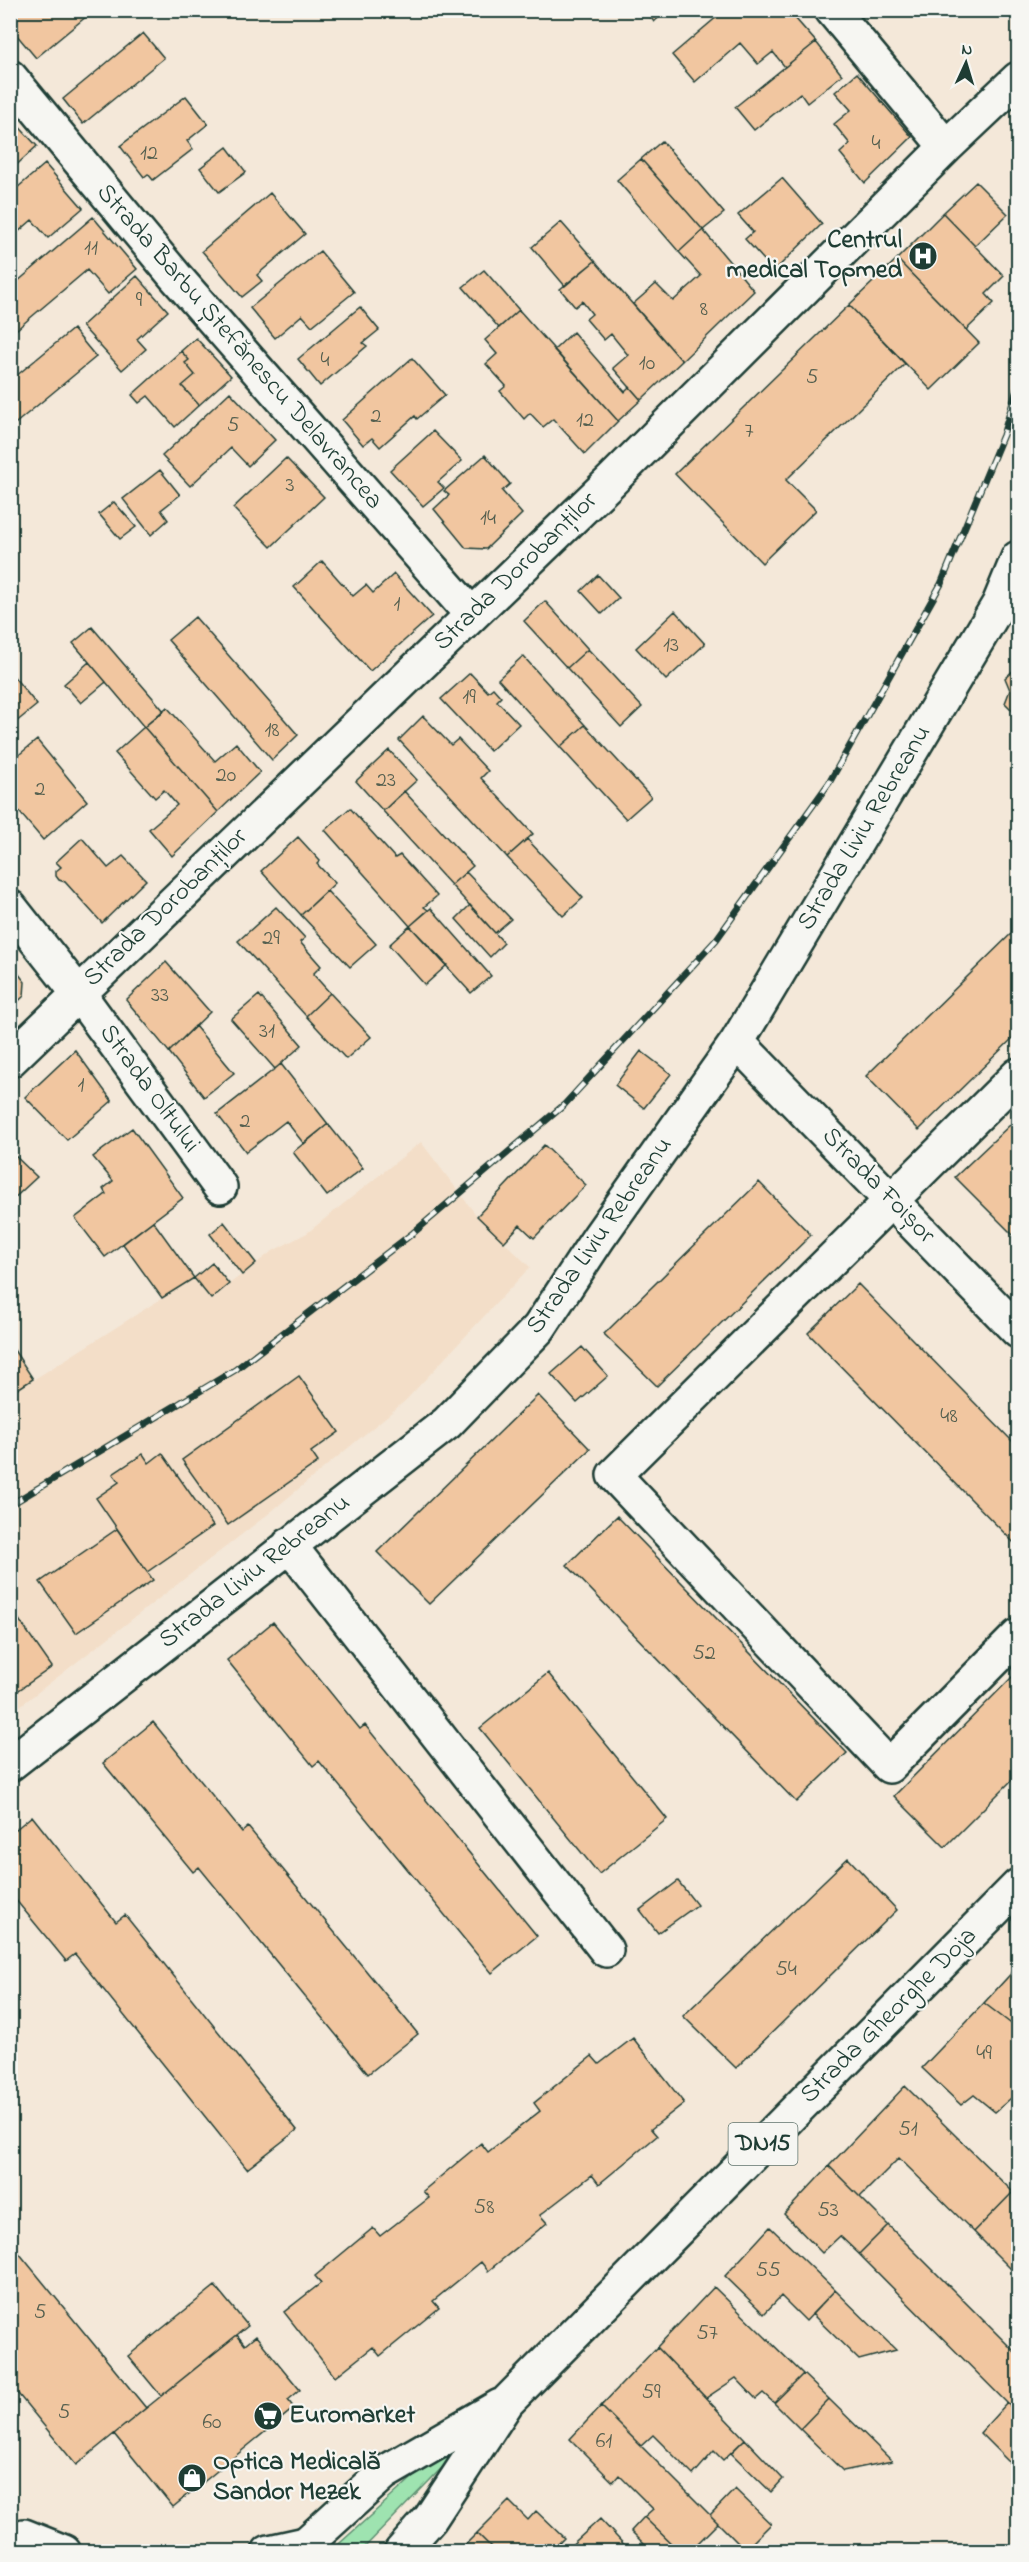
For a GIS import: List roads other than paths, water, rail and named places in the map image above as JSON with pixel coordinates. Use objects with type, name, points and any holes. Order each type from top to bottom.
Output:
[{"type":"street","points":[[832,10],[946,147]]},
{"type":"street","name":"Strada Barbu Ștefănescu Delavrancea","points":[[10,77],[174,276],[471,615]]},
{"type":"street","name":"Strada Dorobanților","points":[[10,1060],[610,482],[946,147],[1018,79]]},
{"type":"street","name":"Strada Liviu Rebreanu","points":[[10,1764],[447,1423],[539,1328],[599,1238],[737,1042],[999,604],[1018,558]]},
{"type":"street","name":"Strada Oltului","points":[[10,908],[78,993],[220,1187]]},
{"type":"street","name":"Strada Foișor","points":[[737,1042],[1018,1331]]},
{"type":"street","points":[[1018,1075],[614,1475],[889,1766],[1018,1636]]},
{"type":"street","points":[[289,1545],[606,1950]]},
{"type":"street","name":"Strada Gheorghe Doja","points":[[401,2552],[430,2519],[507,2402],[1018,1886]]},
{"type":"street","name":"Strada Gheorghe Doja","points":[[301,2548],[384,2473],[507,2402]]},
{"type":"street","points":[[19,2540],[64,2552]]},
{"type":"street","points":[[269,2552],[301,2548]]},
{"type":"railway","points":[[10,1505],[235,1370],[413,1233],[564,1105],[716,940],[829,783],[941,584],[1003,435],[1018,386]]},
{"type":"place","name":"Centrul medical Topmed","points":[[923,256]]},
{"type":"place","name":"Euromarket","points":[[268,2416]]},
{"type":"place","name":"Optica Medicală Sandor Mezek","points":[[192,2478]]}]
